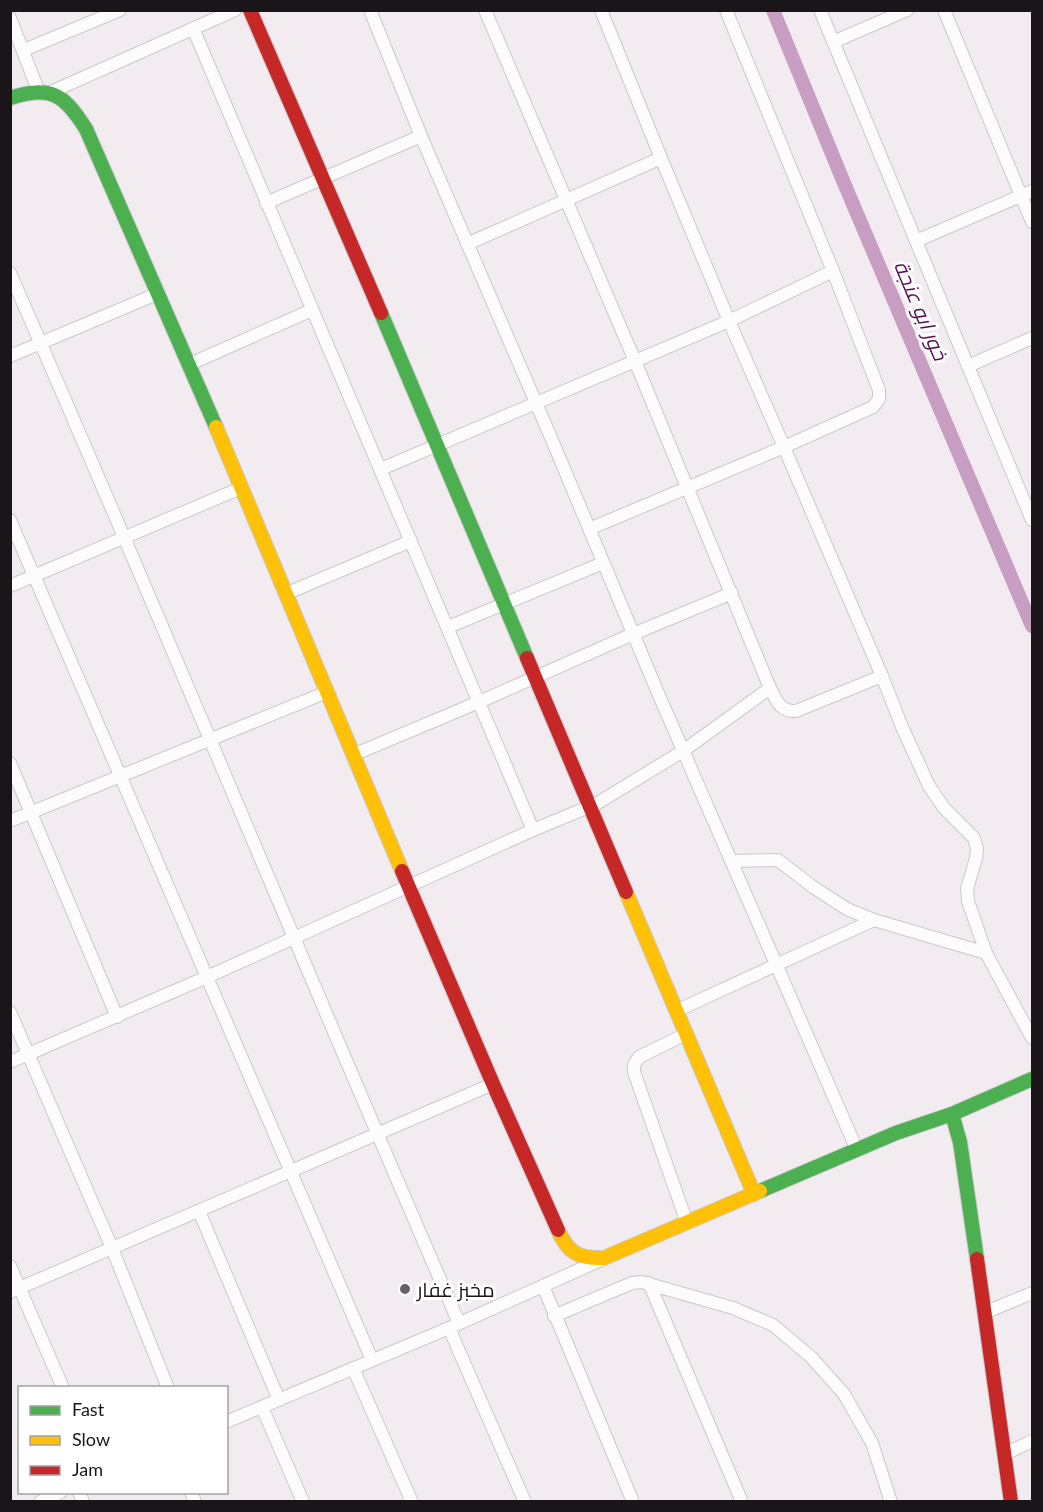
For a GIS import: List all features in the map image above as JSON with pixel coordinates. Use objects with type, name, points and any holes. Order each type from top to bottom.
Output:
[{"type":"main road","points":[[250,10],[324,178],[754,1194]]},
{"type":"main road","points":[[10,98],[45,91],[66,100],[86,129],[190,364],[493,1084],[565,1246],[575,1254],[587,1259],[604,1258],[896,1133],[1031,1083]]},
{"type":"main road","points":[[952,1114],[960,1142],[1011,1502]]},
{"type":"street","points":[[10,18],[45,91],[235,10]]},
{"type":"street","points":[[370,10],[421,136],[633,634],[857,1150]]},
{"type":"street","points":[[485,10],[635,361],[770,688],[780,707],[787,711],[795,711],[882,676]]},
{"type":"street","points":[[601,10],[729,321],[902,727],[929,786],[944,808],[974,838],[977,849],[968,889],[968,902],[986,953],[1032,1038]]},
{"type":"street","points":[[589,529],[784,447],[873,406],[879,399],[879,390],[833,271],[726,10]]},
{"type":"street","points":[[820,10],[1032,520]]},
{"type":"street","points":[[833,42],[907,10]]},
{"type":"street","points":[[944,10],[1027,194],[1032,222]]},
{"type":"street","points":[[24,50],[113,12]]},
{"type":"street","points":[[193,28],[533,830]]},
{"type":"street","points":[[266,203],[421,136]]},
{"type":"street","points":[[467,244],[661,158]]},
{"type":"street","points":[[916,241],[1027,194]]},
{"type":"street","points":[[381,469],[729,321],[833,271]]},
{"type":"street","points":[[10,273],[126,537],[377,1134],[525,1502]]},
{"type":"street","points":[[10,356],[159,293]]},
{"type":"street","points":[[190,364],[312,310]]},
{"type":"street","points":[[968,366],[1032,338]]},
{"type":"street","points":[[10,586],[242,488]]},
{"type":"street","points":[[10,520],[372,1360]]},
{"type":"street","points":[[285,594],[411,541]]},
{"type":"street","points":[[447,627],[603,563]]},
{"type":"street","points":[[353,754],[732,593]]},
{"type":"street","points":[[10,1062],[117,1017],[589,807],[683,751],[770,688]]},
{"type":"street","points":[[10,821],[327,692]]},
{"type":"street","points":[[10,763],[117,1017]]},
{"type":"street","points":[[732,861],[778,861],[837,903],[874,920],[986,953]]},
{"type":"street","points":[[676,1011],[874,920]]},
{"type":"street","points":[[10,1012],[112,1248],[167,1386]]},
{"type":"street","points":[[686,1034],[639,1057],[634,1065],[634,1072],[687,1223]]},
{"type":"street","points":[[15,1290],[493,1084]]},
{"type":"street","points":[[199,1211],[279,1400]]},
{"type":"street","points":[[228,1421],[604,1258]]},
{"type":"street","points":[[10,1266],[15,1290],[62,1386]]},
{"type":"street","points":[[554,1316],[632,1283],[649,1283],[733,1308],[773,1325],[811,1357],[844,1394],[872,1443],[891,1502]]},
{"type":"street","points":[[649,1283],[742,1502]]},
{"type":"street","points":[[543,1286],[633,1502]]},
{"type":"street","points":[[984,1313],[1032,1293]]},
{"type":"street","points":[[353,1368],[412,1502]]},
{"type":"street","points":[[262,1407],[303,1502]]},
{"type":"street","points":[[1005,1454],[1032,1441]]},
{"type":"street","points":[[40,1502],[57,1494]]},
{"type":"waterway","name":"خور ابو عنجة","points":[[773,10],[1032,626]]},
{"type":"traffic: fast","points":[[10,98],[36,92],[55,96],[71,108],[86,129],[216,427]]},
{"type":"traffic: fast","points":[[381,313],[527,658]]},
{"type":"traffic: fast","points":[[977,1259],[960,1142],[952,1114],[1032,1079]]},
{"type":"traffic: fast","points":[[760,1191],[896,1133],[952,1114]]},
{"type":"traffic: slow","points":[[216,427],[402,871]]},
{"type":"traffic: slow","points":[[626,892],[754,1194]]},
{"type":"traffic: slow","points":[[558,1230],[566,1244],[575,1253],[581,1256],[604,1258],[760,1191]]},
{"type":"traffic: jam","points":[[250,10],[381,313]]},
{"type":"traffic: jam","points":[[527,658],[626,892]]},
{"type":"traffic: jam","points":[[402,871],[558,1230]]},
{"type":"traffic: jam","points":[[977,1259],[1011,1502]]},
{"type":"place","name":"مخبز غفار","points":[[405,1289]]}]
